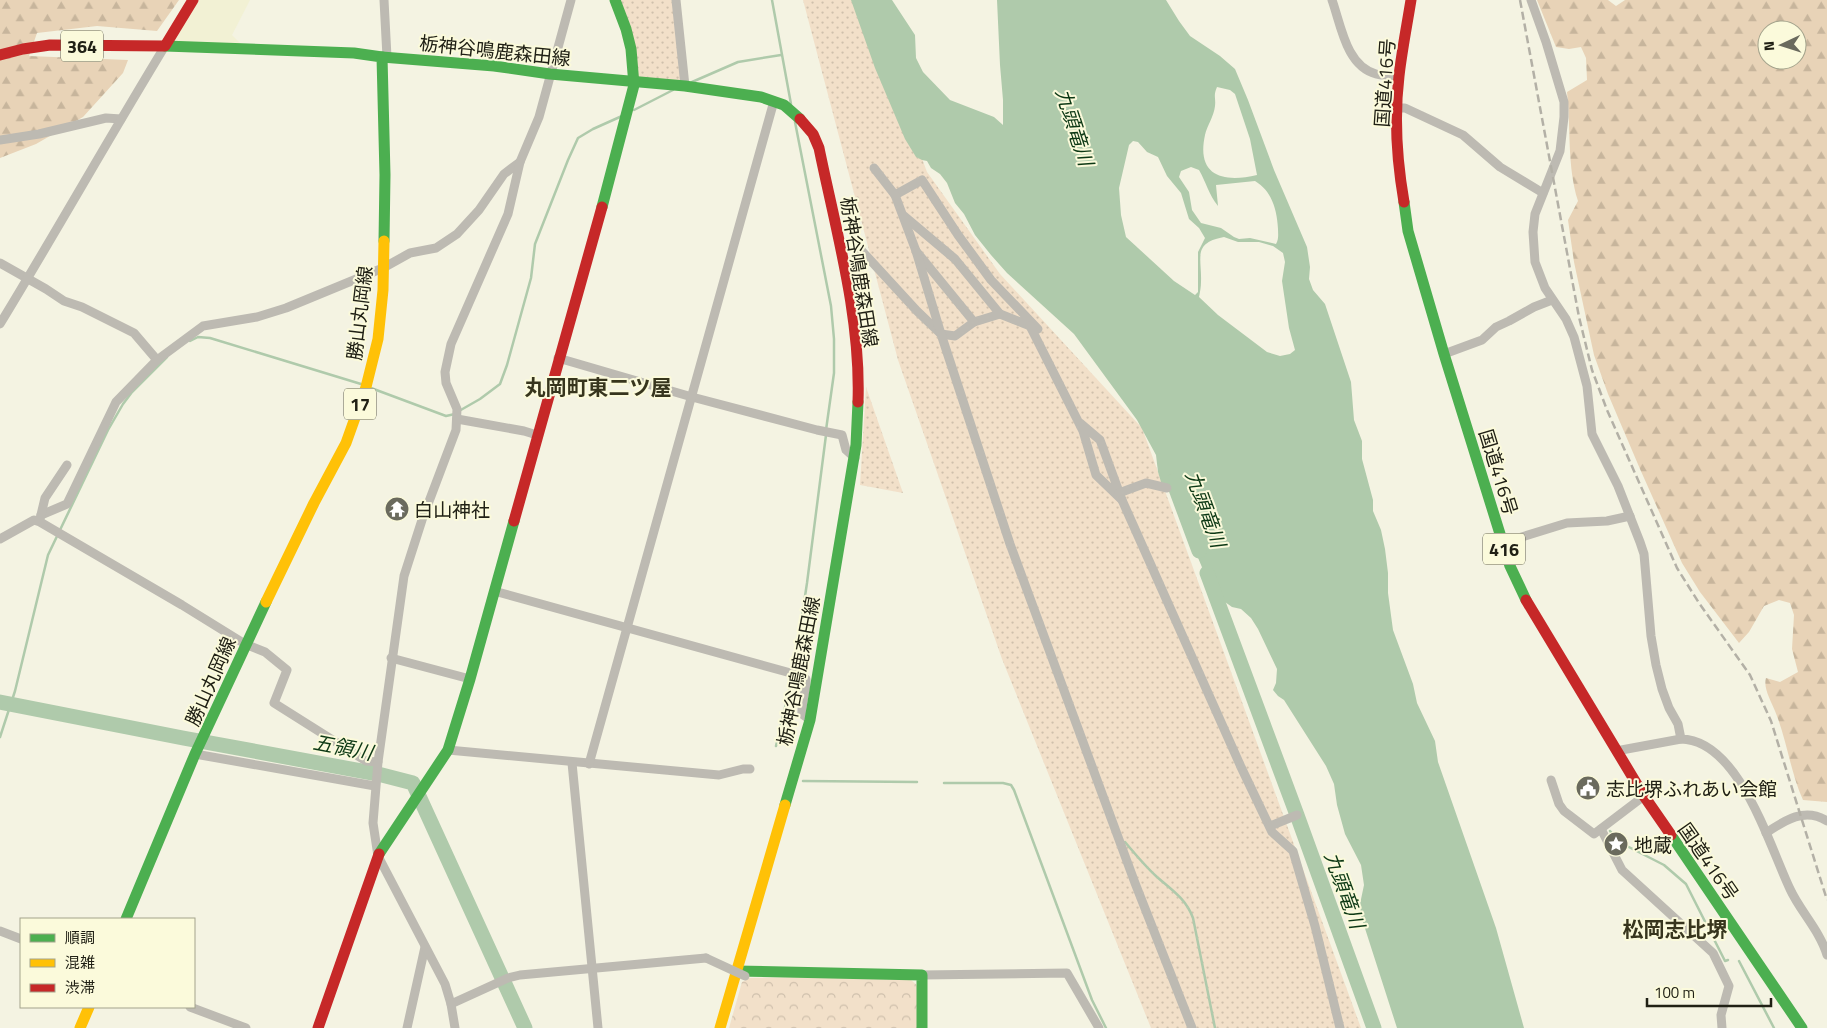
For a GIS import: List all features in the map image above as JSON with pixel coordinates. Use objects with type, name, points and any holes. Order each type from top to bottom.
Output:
[{"type":"main road","points":[[193,0],[165,46],[354,53],[384,57]]},
{"type":"main road","points":[[318,1028],[378,856],[448,750],[470,679],[626,119],[634,82],[632,50],[627,28],[615,0]]},
{"type":"main road","name":"国道416号","points":[[1411,0],[1399,76],[1397,108],[1400,178],[1408,231],[1502,543],[1517,583],[1530,609],[1644,796],[1780,992],[1802,1028]]},
{"type":"main road","name":"364","points":[[0,55],[50,45],[165,46]]},
{"type":"main road","name":"栃神谷鳴鹿森田線","points":[[384,57],[494,66],[550,74],[684,86],[744,94],[779,103],[805,123],[813,134],[824,164],[850,298],[855,337],[858,390],[855,458],[810,720],[741,974],[720,1028]]},
{"type":"main road","name":"勝山丸岡線","points":[[126,918],[195,754],[245,644],[314,503],[346,443],[366,387],[378,339],[384,268],[384,57]]},
{"type":"main road","points":[[741,974],[922,975],[922,1028]]},
{"type":"main road","points":[[80,1028],[89,1008]]},
{"type":"street","points":[[384,0],[384,57]]},
{"type":"street","points":[[455,1028],[445,984],[378,856],[373,823],[375,786],[391,658],[404,576],[422,520],[456,430],[457,408],[446,383],[444,372],[446,358],[508,214],[520,162],[539,117],[571,0]]},
{"type":"street","points":[[676,0],[684,86]]},
{"type":"street","points":[[1332,0],[1348,48],[1356,62],[1364,69],[1376,74],[1399,76]]},
{"type":"street","points":[[1531,0],[1564,102],[1560,151],[1535,214],[1533,248],[1540,278],[1552,300],[1566,319],[1574,337],[1587,386],[1592,434],[1618,486],[1644,554],[1651,636],[1662,689],[1669,708],[1678,724],[1681,739]]},
{"type":"street","points":[[0,324],[165,46]]},
{"type":"street","points":[[590,764],[692,397],[779,103]]},
{"type":"street","points":[[1397,108],[1404,108],[1463,135],[1500,167],[1543,193]]},
{"type":"street","points":[[0,140],[38,134],[106,118],[121,119]]},
{"type":"street","points":[[0,539],[66,504],[116,402],[157,360],[204,326],[257,317],[286,308],[384,268],[410,253],[436,248],[457,234],[479,210],[504,174],[520,162]]},
{"type":"street","points":[[874,168],[895,195],[903,215],[1010,544],[1135,883],[1192,1028]]},
{"type":"street","points":[[895,195],[922,180],[958,235],[991,280],[1038,329],[1000,314],[955,259],[903,215]]},
{"type":"street","points":[[861,250],[917,311],[941,334],[955,336],[974,322],[1000,314]]},
{"type":"street","points":[[916,251],[974,322]]},
{"type":"street","points":[[0,263],[64,301],[82,307],[134,333],[157,360]]},
{"type":"street","points":[[1444,354],[1482,340],[1496,327],[1534,307],[1552,300]]},
{"type":"street","points":[[1030,326],[1080,423],[1096,475],[1120,497]]},
{"type":"street","points":[[558,358],[692,397],[842,435],[846,450],[855,458]]},
{"type":"street","points":[[457,419],[537,435]]},
{"type":"street","points":[[1080,423],[1100,440],[1120,497],[1272,832],[1293,851],[1315,926],[1340,1028]]},
{"type":"street","points":[[40,519],[45,498],[67,465]]},
{"type":"street","points":[[1120,497],[1146,483],[1167,488]]},
{"type":"street","points":[[1502,543],[1567,522],[1607,521],[1630,516]]},
{"type":"street","points":[[40,519],[245,644],[266,652],[287,670],[274,703],[366,761],[378,762]]},
{"type":"street","points":[[494,591],[798,675],[806,679],[801,704],[802,714],[810,720]]},
{"type":"street","points":[[391,658],[470,679]]},
{"type":"street","points":[[1616,751],[1689,739],[1705,745],[1724,761],[1738,778],[1749,796],[1792,893],[1822,942],[1827,955]]},
{"type":"street","points":[[448,750],[572,763],[719,775],[750,768]]},
{"type":"street","points":[[195,754],[375,786]]},
{"type":"street","points":[[572,763],[598,1028]]},
{"type":"street","points":[[1551,780],[1559,804],[1564,811],[1594,834],[1644,796]]},
{"type":"street","points":[[1766,833],[1782,823],[1807,814],[1815,814],[1827,821]]},
{"type":"street","points":[[1270,826],[1297,815]]},
{"type":"street","points":[[1601,829],[1622,870],[1712,954],[1729,986],[1721,1015],[1722,1028]]},
{"type":"street","points":[[0,931],[20,939]]},
{"type":"street","points":[[407,1028],[425,947]]},
{"type":"street","points":[[451,1004],[508,978],[520,975],[706,958],[741,974]]},
{"type":"street","points":[[922,975],[1067,973],[1099,1028]]},
{"type":"street","points":[[193,1008],[246,1028]]},
{"type":"shaded area","points":[[195,0],[250,0],[232,35],[242,45],[165,46]]},
{"type":"green space","points":[[0,0],[179,0],[157,31],[97,26],[37,33],[29,56],[128,60],[123,73],[83,117],[36,144],[0,158]]},
{"type":"green space","points":[[615,0],[676,0],[685,86],[634,81]]},
{"type":"green space","points":[[803,0],[863,0],[927,172],[1000,274],[1142,428],[1361,1028],[1151,1028],[1002,659],[898,360]]},
{"type":"green space","points":[[1537,0],[1608,0],[1616,6],[1625,0],[1827,0],[1827,802],[1803,800],[1765,682],[1766,678],[1780,682],[1798,672],[1792,649],[1794,615],[1790,603],[1779,600],[1764,606],[1749,632],[1739,643],[1700,592],[1682,563],[1608,394],[1594,355],[1574,262],[1568,220],[1578,201],[1572,174],[1567,92],[1587,80],[1586,58],[1581,47],[1569,49],[1556,47]]},
{"type":"green space","points":[[866,387],[903,493],[860,485]]},
{"type":"green space","points":[[815,977],[911,980],[919,987],[918,1028],[729,1028],[742,982],[749,978]]},
{"type":"water","points":[[851,0],[892,0],[915,35],[916,58],[923,72],[950,100],[994,117],[1003,125],[997,0],[1166,0],[1190,36],[1220,56],[1235,69],[1274,170],[1307,247],[1310,267],[1309,279],[1313,290],[1325,304],[1351,382],[1354,420],[1362,441],[1362,459],[1373,500],[1373,511],[1381,530],[1385,549],[1393,630],[1413,684],[1417,703],[1435,741],[1438,762],[1496,928],[1524,1028],[1397,1028],[1361,916],[1360,904],[1364,885],[1361,865],[1345,834],[1337,805],[1334,784],[1326,766],[1284,700],[1273,690],[1276,683],[1277,669],[1258,629],[1251,618],[1241,609],[1232,607],[1218,597],[1209,584],[1191,541],[1192,530],[1189,514],[1183,502],[1161,482],[1156,455],[1137,420],[1074,334],[1007,273],[991,255],[975,235],[964,214],[955,203],[947,183],[940,174],[931,168],[927,161],[916,157],[905,139],[875,68]],"holes":[[[1217,87],[1230,90],[1235,94],[1250,139],[1257,175],[1233,178],[1223,177],[1209,168],[1203,149],[1205,135],[1214,110]],[[1133,141],[1138,142],[1147,152],[1158,157],[1167,176],[1181,193],[1189,219],[1199,228],[1205,238],[1198,252],[1198,292],[1195,295],[1174,281],[1126,237],[1121,215],[1119,188],[1129,145]],[[1191,167],[1199,170],[1218,206],[1216,185],[1255,181],[1261,185],[1266,190],[1275,208],[1278,229],[1276,244],[1250,238],[1239,239],[1221,228],[1201,223],[1192,210],[1189,192],[1179,177],[1181,171]],[[1224,237],[1238,242],[1259,242],[1273,246],[1283,253],[1285,262],[1282,281],[1289,328],[1295,350],[1290,354],[1280,356],[1267,352],[1218,315],[1199,297],[1201,253],[1207,243]]]},
{"type":"waterway","points":[[772,0],[791,104]]},
{"type":"waterway","points":[[692,82],[738,62],[781,55]]},
{"type":"waterway","points":[[634,110],[673,90]]},
{"type":"waterway","points":[[459,411],[480,399],[500,384],[531,278],[535,244],[578,138],[622,116]]},
{"type":"waterway","points":[[795,122],[831,306],[834,339],[834,373],[826,430]]},
{"type":"waterway","points":[[190,341],[198,337],[210,338],[361,384]]},
{"type":"waterway","points":[[0,737],[15,691],[48,555],[108,430],[123,404],[132,392],[167,357]]},
{"type":"waterway","points":[[371,388],[446,416],[455,414]]},
{"type":"waterway","points":[[776,746],[794,669],[826,435]]},
{"type":"waterway","name":"九頭竜川","points":[[1173,481],[1199,551]]},
{"type":"waterway","name":"九頭竜川","points":[[1207,573],[1374,1028]]},
{"type":"waterway","name":"五領川","points":[[0,702],[378,774],[413,783],[525,1028]]},
{"type":"waterway","points":[[803,781],[917,782]]},
{"type":"waterway","points":[[944,783],[1003,783],[1011,785],[1092,1000],[1106,1028]]},
{"type":"waterway","points":[[1610,831],[1619,842],[1664,865],[1686,884],[1725,961],[1728,960]]},
{"type":"waterway","points":[[1125,842],[1149,869],[1178,895],[1190,911],[1215,1028]]},
{"type":"waterway","points":[[1739,961],[1774,1028]]},
{"type":"railway","points":[[1520,0],[1579,317],[1592,370],[1607,410],[1677,568],[1699,603],[1750,675],[1771,721],[1827,900]]},
{"type":"traffic: fast","points":[[602,207],[634,85],[631,49],[615,0]]},
{"type":"traffic: fast","points":[[165,46],[354,53],[382,57],[385,175],[384,241]]},
{"type":"traffic: fast","points":[[382,57],[494,66],[550,74],[685,86],[761,97],[784,105],[800,119]]},
{"type":"traffic: fast","points":[[1404,202],[1408,231],[1444,354],[1510,566],[1526,600]]},
{"type":"traffic: fast","points":[[785,805],[810,720],[856,445],[858,402]]},
{"type":"traffic: fast","points":[[379,854],[448,750],[514,521]]},
{"type":"traffic: fast","points":[[126,918],[195,754],[266,602]]},
{"type":"traffic: fast","points":[[1671,835],[1802,1028]]},
{"type":"traffic: fast","points":[[736,971],[922,975],[922,1028]]},
{"type":"traffic: slow","points":[[266,602],[314,503],[346,443],[366,387],[378,339],[383,290],[384,241]]},
{"type":"traffic: slow","points":[[720,1028],[785,805]]},
{"type":"traffic: slow","points":[[80,1028],[89,1008]]},
{"type":"traffic: jam","points":[[0,55],[50,45],[165,46],[193,0]]},
{"type":"traffic: jam","points":[[1404,202],[1398,155],[1397,92],[1411,0]]},
{"type":"traffic: jam","points":[[800,119],[813,134],[819,148],[840,242],[856,338],[858,402]]},
{"type":"traffic: jam","points":[[514,521],[602,207]]},
{"type":"traffic: jam","points":[[1526,600],[1644,796],[1671,835]]},
{"type":"traffic: jam","points":[[318,1028],[379,854]]},
{"type":"place","name":"白山神社","points":[[397,509]]},
{"type":"place","name":"志比堺ふれあい会館","points":[[1588,788]]},
{"type":"place","name":"地蔵","points":[[1616,844]]},
{"type":"district","name":"丸岡町東二ツ屋","points":[[598,387]]},
{"type":"district","name":"松岡志比堺","points":[[1675,929]]}]
